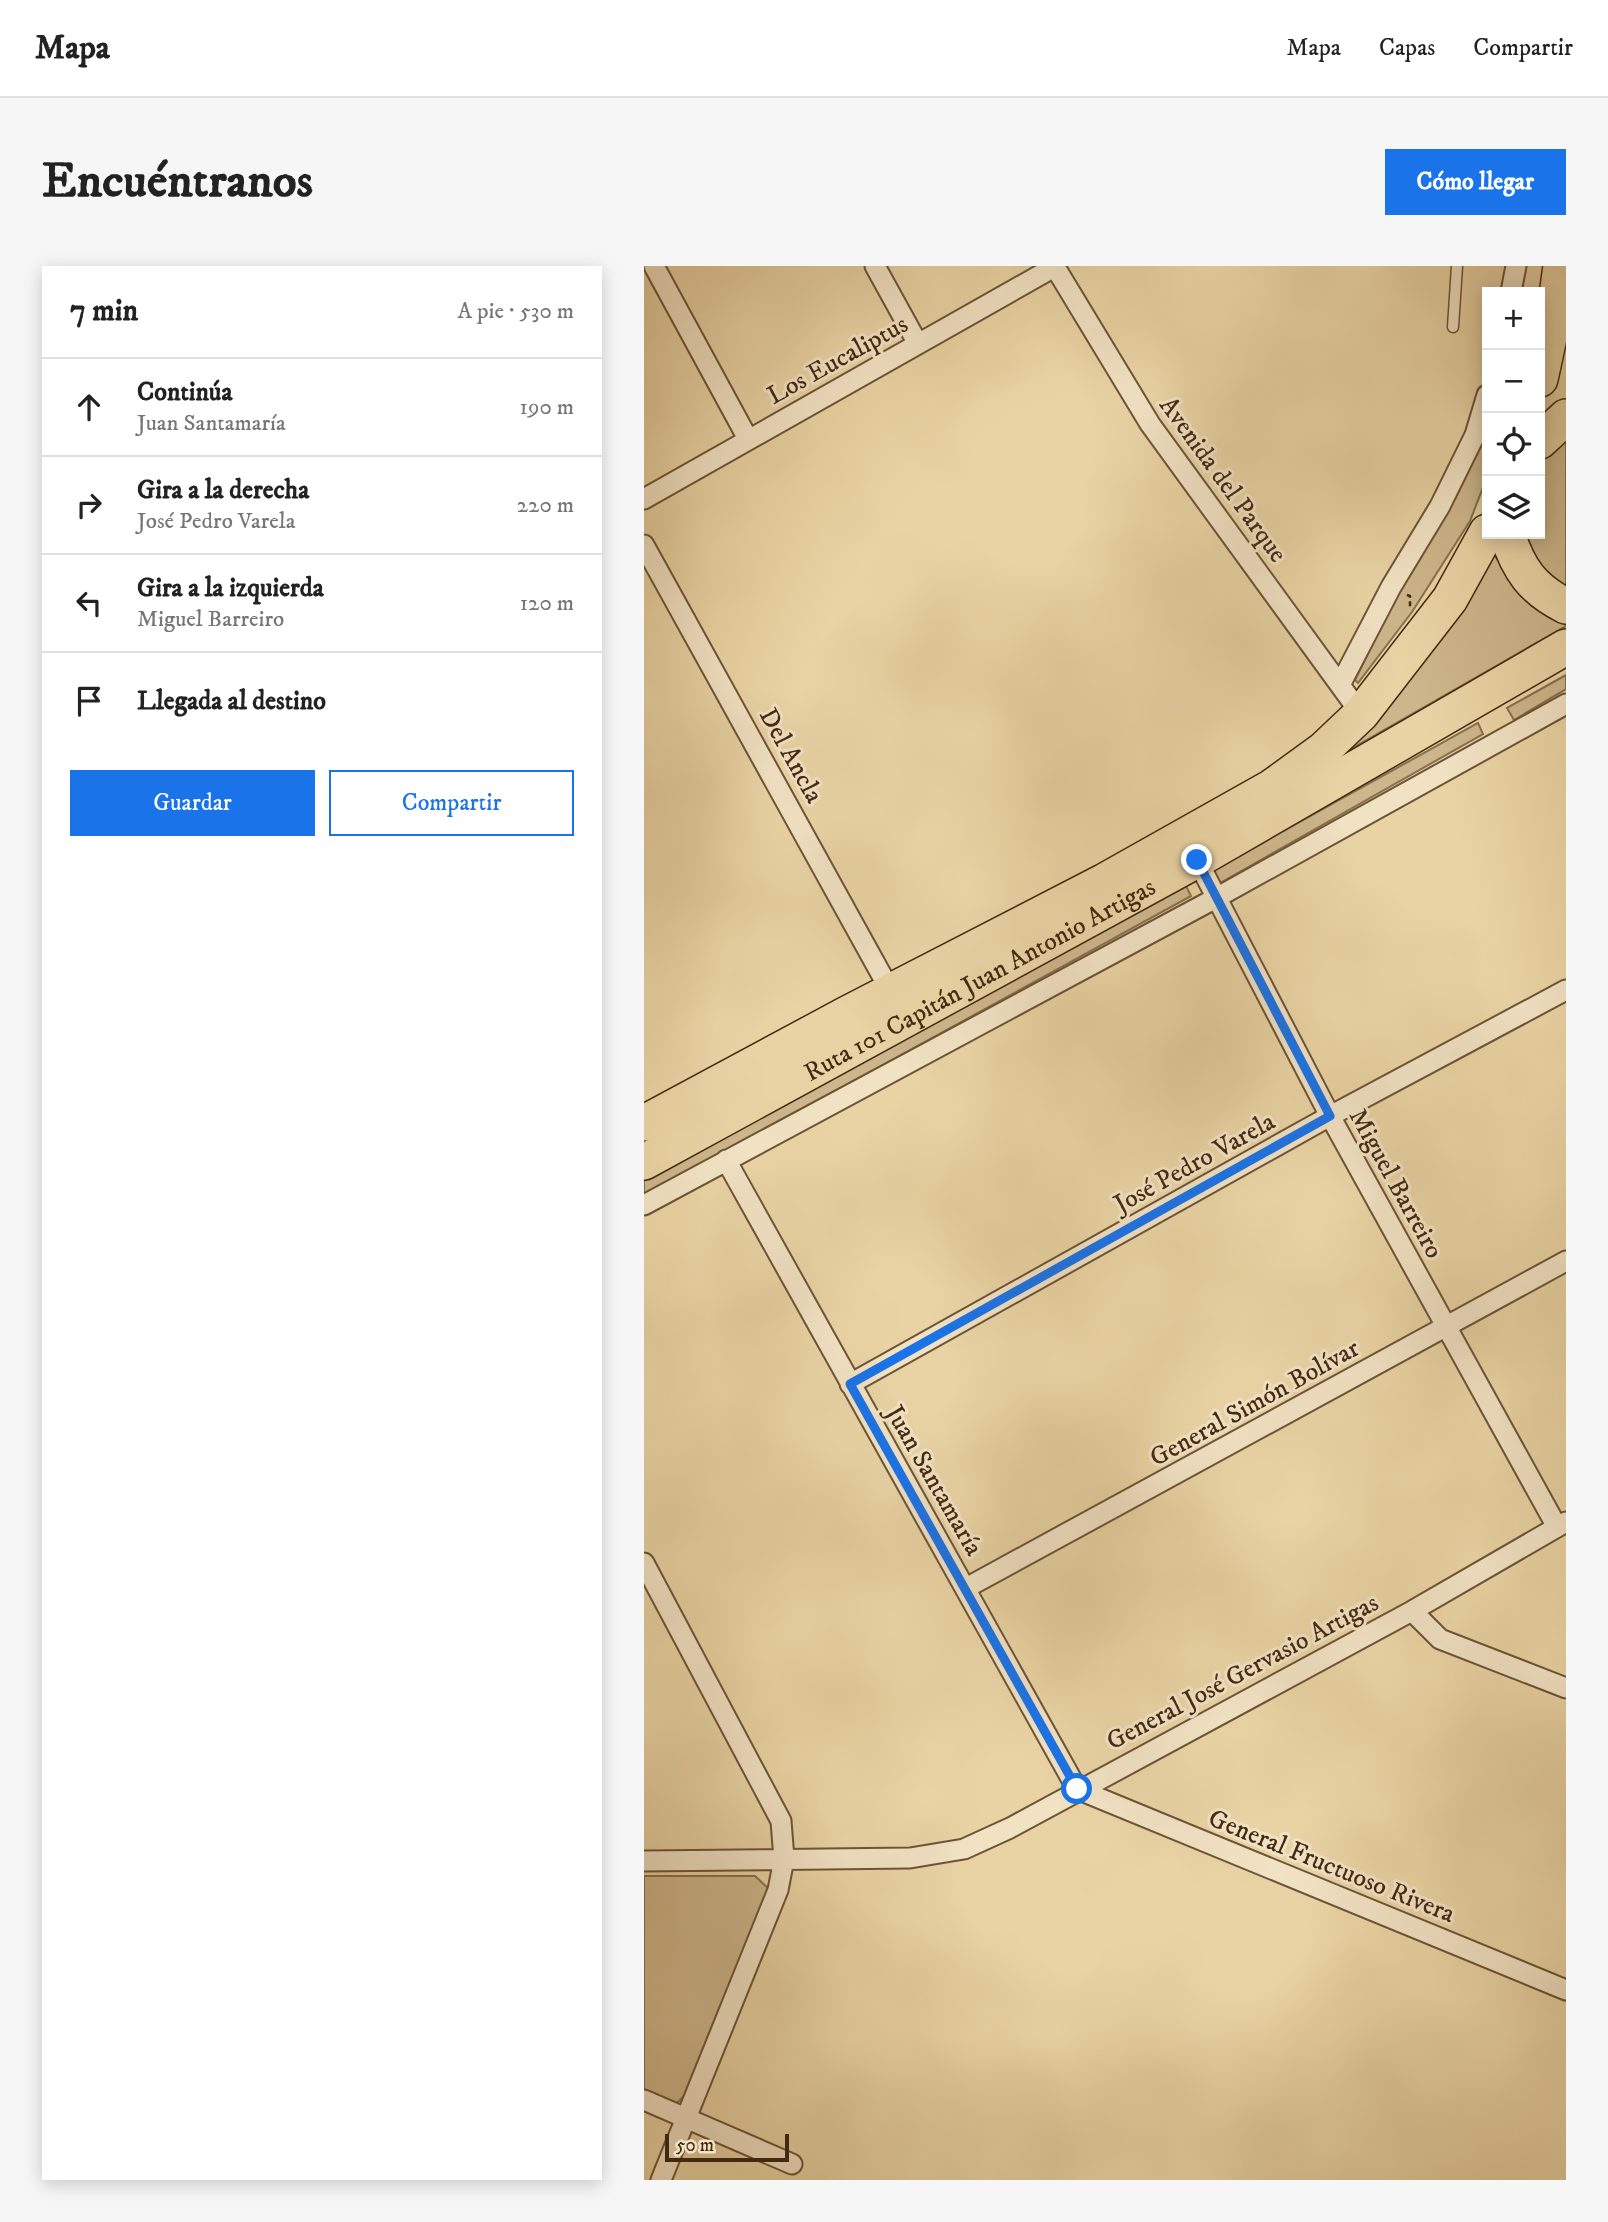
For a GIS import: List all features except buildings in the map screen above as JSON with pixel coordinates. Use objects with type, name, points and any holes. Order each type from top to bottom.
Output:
[{"type":"highway","points":[[1545,356],[1561,266]]},
{"type":"highway","points":[[1545,436],[1566,417]]},
{"type":"highway","name":"Ruta 101 Capitán Juan Antonio Artigas","points":[[644,1124],[818,1029],[1148,858],[1272,787],[1323,750],[1361,713],[1450,599],[1483,539]]},
{"type":"highway","points":[[1509,539],[1514,556],[1530,581],[1548,597],[1566,606]]},
{"type":"highway","name":"Ruta 101 Capitán Juan Antonio Artigas","points":[[644,1162],[1197,860],[1566,647]]},
{"type":"street","points":[[654,266],[748,439]]},
{"type":"street","points":[[875,266],[918,344]]},
{"type":"street","name":"Los Eucaliptus","points":[[644,499],[1056,266]]},
{"type":"street","name":"Avenida del Parque","points":[[1056,266],[1150,424],[1361,713]]},
{"type":"street","points":[[1512,287],[1516,266]]},
{"type":"street","points":[[1340,685],[1391,587],[1440,506],[1475,435],[1482,412]]},
{"type":"street","name":"Del Ancla","points":[[644,545],[891,992]]},
{"type":"street","points":[[644,1205],[1216,898],[1566,704]]},
{"type":"street","name":"Miguel Barreiro","points":[[1197,860],[1330,1116],[1446,1326],[1562,1525]]},
{"type":"street","name":"José Pedro Varela","points":[[850,1384],[1330,1116],[1566,989]]},
{"type":"street","name":"Juan Santamaría","points":[[726,1160],[1077,1789]]},
{"type":"street","name":"General Simón Bolívar","points":[[966,1588],[1566,1261]]},
{"type":"street","name":"General José Gervasio Artigas","points":[[644,1861],[910,1858],[964,1849],[1010,1828],[1077,1789],[1412,1611],[1562,1525]]},
{"type":"street","points":[[644,1563],[780,1821],[784,1859],[778,1890],[661,2180]]},
{"type":"street","points":[[1412,1611],[1440,1639],[1566,1688]]},
{"type":"street","name":"General Fructuoso Rivera","points":[[1077,1789],[1566,1990]]},
{"type":"street","points":[[644,2100],[792,2164]]},
{"type":"lane","points":[[1453,327],[1457,266]]},
{"type":"shaded area","points":[[1482,422],[1482,490],[1470,521],[1412,612],[1358,683],[1355,680]]},
{"type":"shaded area","points":[[1566,433],[1566,590],[1545,574],[1524,539],[1545,539],[1545,456]]},
{"type":"shaded area","points":[[1492,551],[1503,568],[1566,623],[1566,626],[1328,762]]},
{"type":"shaded area","points":[[1566,675],[1566,689],[1514,720],[1507,708]]},
{"type":"shaded area","points":[[1478,723],[1483,734],[1220,883],[1213,870]]},
{"type":"shaded area","points":[[1185,884],[1191,896],[644,1196],[644,1179]]},
{"type":"shaded area","points":[[644,1876],[755,1876],[770,1890],[685,2095],[677,2103],[644,2089]]},
{"type":"route","points":[[1077,1789],[850,1384],[1330,1116],[1197,860]]}]
